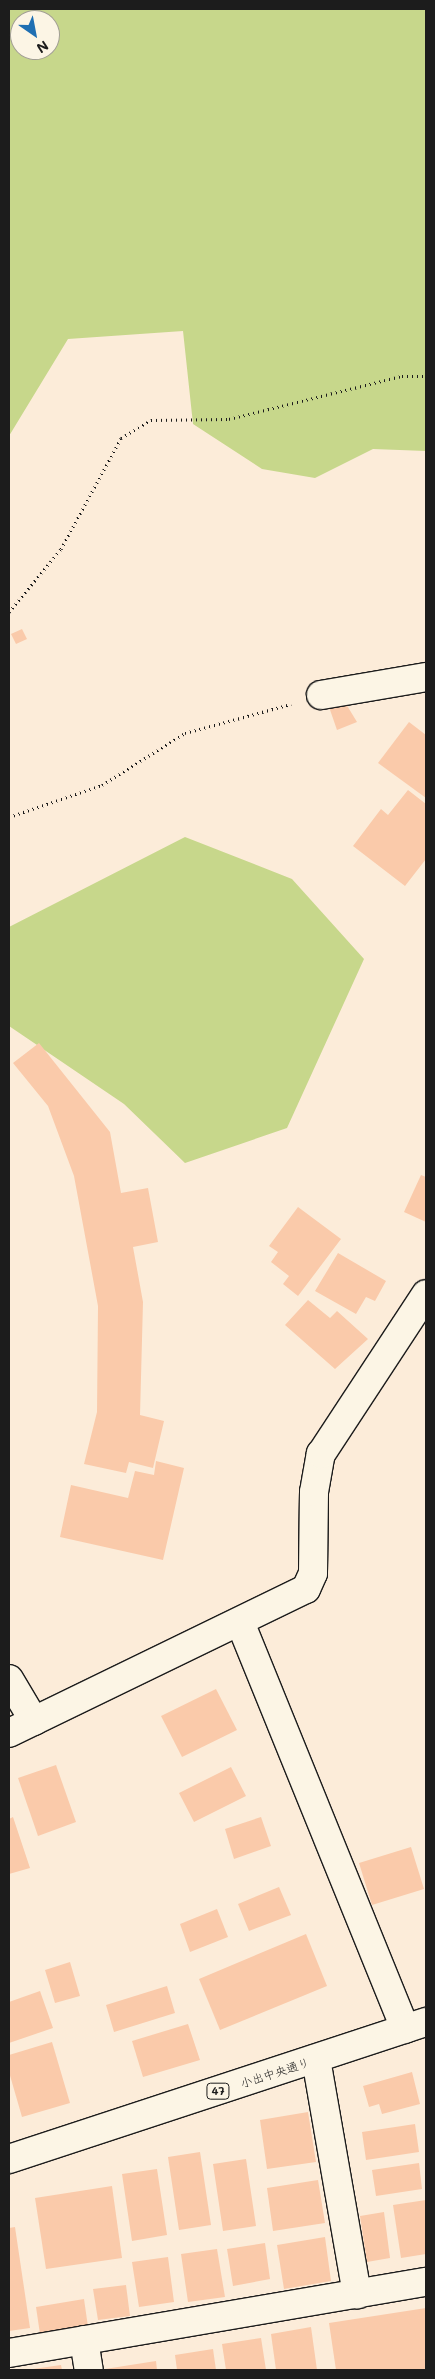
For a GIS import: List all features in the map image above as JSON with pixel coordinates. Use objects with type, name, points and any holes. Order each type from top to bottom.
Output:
[{"type":"street","points":[[321,696],[426,677]]},
{"type":"street","points":[[9,1733],[306,1589],[313,1573],[314,1492],[321,1454],[426,1294]]},
{"type":"street","points":[[240,1622],[416,2026]]},
{"type":"street","points":[[9,1679],[34,1721]]},
{"type":"street","name":"小出中央通り","points":[[9,2159],[416,2026]]},
{"type":"street","points":[[316,2059],[357,2294]]},
{"type":"street","points":[[9,2354],[426,2282]]},
{"type":"street","points":[[84,2340],[89,2370]]},
{"type":"path","points":[[9,612],[61,549],[121,438],[151,420],[229,419],[402,376],[426,376]]},
{"type":"path","points":[[9,817],[102,785],[185,733],[321,696]]},
{"type":"green space","points":[[9,9],[426,9],[426,451],[373,449],[315,478],[262,469],[193,424],[183,331],[68,339],[9,436]]},
{"type":"green space","points":[[185,837],[292,879],[364,959],[287,1128],[185,1163],[124,1104],[9,1026],[9,927]]},
{"type":"building","points":[[22,629],[27,639],[16,644],[11,634]]},
{"type":"building","points":[[343,699],[357,722],[337,730],[328,704]]},
{"type":"building","points":[[409,722],[426,735],[426,798],[378,763]]},
{"type":"building","points":[[408,790],[426,804],[426,859],[405,886],[353,846],[381,809],[388,815]]},
{"type":"building","points":[[39,1043],[110,1132],[121,1193],[148,1188],[158,1242],[133,1247],[143,1302],[140,1415],[164,1421],[153,1468],[129,1462],[126,1473],[84,1464],[97,1412],[98,1306],[74,1176],[48,1106],[13,1063]]},
{"type":"building","points":[[421,1175],[426,1177],[426,1222],[404,1212]]},
{"type":"building","points":[[298,1207],[341,1239],[298,1296],[283,1284],[289,1276],[271,1262],[278,1252],[269,1246]]},
{"type":"building","points":[[338,1253],[386,1281],[375,1301],[366,1297],[356,1314],[315,1291]]},
{"type":"building","points":[[308,1300],[330,1318],[337,1311],[368,1339],[335,1369],[285,1325]]},
{"type":"building","points":[[156,1461],[184,1468],[163,1560],[60,1537],[71,1485],[128,1498],[135,1471],[154,1475]]},
{"type":"building","points":[[216,1689],[237,1730],[182,1757],[161,1716]]},
{"type":"building","points":[[56,1765],[76,1822],[38,1836],[18,1778]]},
{"type":"building","points":[[231,1767],[246,1796],[194,1822],[179,1793]]},
{"type":"building","points":[[13,1817],[30,1868],[9,1874],[9,1819]]},
{"type":"building","points":[[261,1817],[271,1846],[234,1859],[225,1829]]},
{"type":"building","points":[[411,1847],[424,1889],[372,1905],[359,1863]]},
{"type":"building","points":[[279,1887],[291,1915],[249,1931],[238,1904]]},
{"type":"building","points":[[217,1909],[228,1937],[190,1952],[180,1924]]},
{"type":"building","points":[[306,1934],[327,1986],[220,2030],[199,1979]]},
{"type":"building","points":[[70,1962],[80,1996],[55,2003],[45,1970]]},
{"type":"building","points":[[167,1986],[175,2013],[114,2032],[106,2005]]},
{"type":"building","points":[[40,1991],[53,2028],[9,2043],[9,2002]]},
{"type":"building","points":[[188,2024],[200,2060],[143,2077],[132,2041]]},
{"type":"building","points":[[52,2042],[70,2103],[22,2117],[9,2072],[9,2055]]},
{"type":"building","points":[[412,2072],[420,2104],[382,2114],[379,2104],[369,2107],[363,2086]]},
{"type":"building","points":[[308,2112],[316,2162],[267,2169],[260,2120]]},
{"type":"building","points":[[415,2124],[419,2152],[366,2160],[362,2132]]},
{"type":"building","points":[[200,2152],[211,2225],[179,2230],[168,2157]]},
{"type":"building","points":[[246,2159],[256,2226],[223,2231],[213,2164]]},
{"type":"building","points":[[419,2163],[422,2189],[376,2196],[372,2170]]},
{"type":"building","points":[[157,2169],[167,2235],[132,2241],[122,2174]]},
{"type":"building","points":[[318,2180],[325,2223],[273,2231],[267,2188]]},
{"type":"building","points":[[112,2186],[122,2258],[46,2269],[35,2198]]},
{"type":"building","points":[[426,2200],[426,2254],[401,2258],[393,2205]]},
{"type":"building","points":[[384,2212],[390,2258],[367,2262],[360,2216]]},
{"type":"building","points":[[15,2227],[30,2328],[9,2331],[9,2228]]},
{"type":"building","points":[[325,2237],[331,2281],[284,2289],[277,2245]]},
{"type":"building","points":[[265,2243],[270,2279],[233,2286],[227,2249]]},
{"type":"building","points":[[217,2249],[225,2297],[188,2302],[181,2254]]},
{"type":"building","points":[[168,2257],[174,2302],[139,2307],[132,2262]]},
{"type":"building","points":[[126,2285],[130,2316],[98,2320],[93,2289]]},
{"type":"building","points":[[84,2299],[88,2327],[40,2334],[36,2307]]},
{"type":"building","points":[[426,2308],[426,2370],[336,2370],[329,2323]]},
{"type":"building","points":[[311,2327],[317,2370],[276,2370],[271,2334]]},
{"type":"building","points":[[261,2338],[266,2370],[226,2370],[222,2344]]},
{"type":"building","points":[[213,2349],[216,2370],[177,2370],[175,2355]]},
{"type":"building","points":[[156,2361],[157,2370],[105,2370],[105,2369]]},
{"type":"building","points":[[61,2365],[62,2370],[33,2370],[33,2369]]}]
